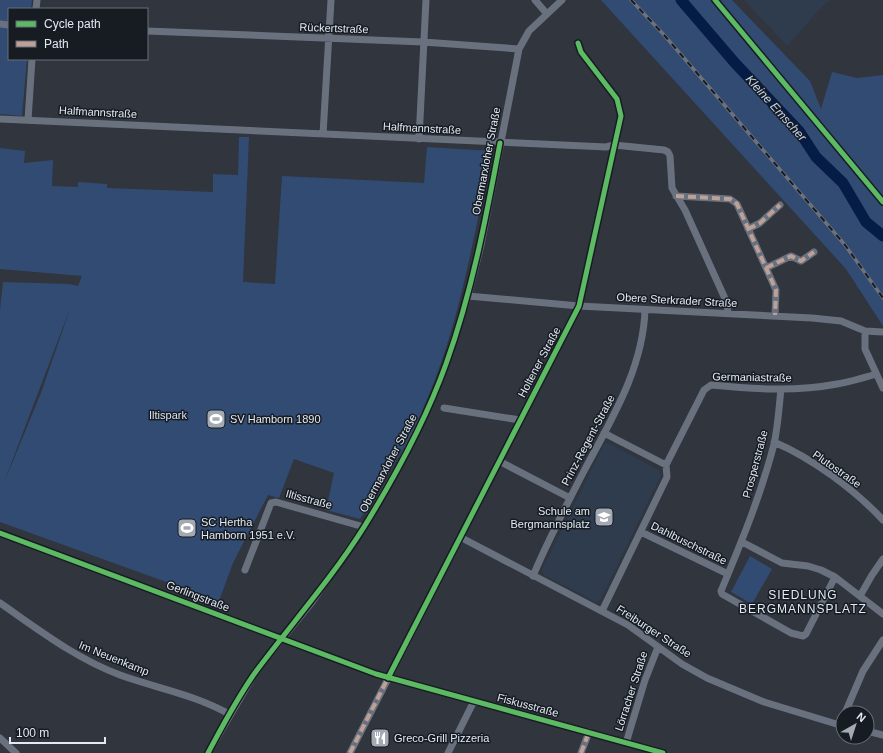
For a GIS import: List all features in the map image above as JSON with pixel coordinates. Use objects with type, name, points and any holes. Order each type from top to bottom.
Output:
[{"type":"street","points":[[323,134],[331,0]]},
{"type":"street","points":[[419,139],[426,0]]},
{"type":"street","points":[[535,0],[547,14],[562,0]]},
{"type":"street","name":"Obermarxloher Straße","points":[[208,753],[229,714],[256,671],[340,563],[364,527],[398,468],[431,402],[446,364],[468,296],[481,245],[500,143],[520,49],[529,31],[547,14]]},
{"type":"street","name":"Rückertstraße","points":[[148,31],[423,42],[520,49]]},
{"type":"street","name":"Holtener Straße","points":[[350,753],[579,306],[621,116],[619,103],[580,52],[578,43]]},
{"type":"street","points":[[28,120],[32,60]]},
{"type":"street","name":"Halfmannstraße","points":[[0,119],[500,143],[606,147],[614,145],[668,152],[672,188],[685,210],[727,303],[728,314]]},
{"type":"street","points":[[676,196],[730,199],[734,201],[776,290],[775,315]]},
{"type":"street","points":[[748,229],[760,223],[780,205]]},
{"type":"street","points":[[766,268],[791,256],[801,262],[814,252]]},
{"type":"street","name":"Obere Sterkrader Straße","points":[[468,296],[579,306],[775,315],[841,321],[865,331],[883,332]]},
{"type":"street","name":"Prinz-Regent-Straße","points":[[533,576],[570,498],[625,393],[644,332],[645,310]]},
{"type":"street","points":[[865,331],[865,349],[883,388]]},
{"type":"street","name":"Germaniastraße","points":[[602,611],[667,477],[666,465],[704,390],[707,387],[711,385],[756,389],[781,389],[836,384],[876,374]]},
{"type":"street","name":"Prosperstraße","points":[[781,389],[774,442],[742,542],[721,591],[722,594],[798,636],[806,634],[835,577]]},
{"type":"street","points":[[444,408],[520,420]]},
{"type":"street","points":[[604,433],[666,465]]},
{"type":"street","name":"Plutostraße","points":[[774,442],[795,453],[838,481],[861,499],[883,520]]},
{"type":"street","points":[[499,461],[570,498]]},
{"type":"street","name":"Iltisstraße","points":[[245,570],[271,503],[276,502],[364,527]]},
{"type":"street","name":"Dahlbuschstraße","points":[[641,532],[728,574]]},
{"type":"street","name":"Gerlingstraße","points":[[0,533],[388,678]]},
{"type":"street","name":"Freiburger Straße","points":[[460,538],[602,611],[633,629],[701,675],[742,694],[835,721]]},
{"type":"street","points":[[742,542],[782,563],[808,566],[821,570],[835,577],[883,614]]},
{"type":"street","points":[[860,596],[883,559]]},
{"type":"street","name":"Im Neuenkamp","points":[[0,602],[53,641],[88,662],[120,675],[214,706],[229,714]]},
{"type":"street","points":[[848,705],[863,671],[883,640]]},
{"type":"street","name":"Lörracher Straße","points":[[626,743],[645,680],[658,647]]},
{"type":"street","name":"Fiskusstraße","points":[[388,678],[663,753]]},
{"type":"street","points":[[448,753],[474,701]]},
{"type":"street","points":[[581,753],[589,732]]},
{"type":"street","points":[[0,738],[16,753]]},
{"type":"shaded area","points":[[744,0],[830,0],[787,46]]},
{"type":"shaded area","name":"Schule am Bergmannsplatz","points":[[608,443],[659,470],[661,475],[601,599],[596,602],[544,575],[542,570],[604,444]]},
{"type":"green space","points":[[0,0],[32,0],[31,8],[8,8],[8,60],[27,60],[22,116],[0,114]]},
{"type":"green space","points":[[601,0],[732,0],[810,81],[821,109],[832,72],[857,78],[883,75],[883,326],[846,269]]},
{"type":"green space","name":"Iltispark","points":[[239,137],[249,137],[243,282],[275,284],[282,176],[424,183],[427,147],[492,151],[466,276],[449,337],[428,397],[414,429],[388,475],[360,519],[326,510],[334,473],[294,459],[279,498],[268,495],[233,563],[219,601],[0,522],[0,310],[3,282],[69,284],[78,286],[82,276],[0,269],[0,148],[25,151],[24,163],[53,160],[52,186],[78,187],[78,182],[107,184],[107,188],[213,192],[213,174],[238,175]],"holes":[[[71,306],[41,393],[3,485]]]},
{"type":"green space","points":[[750,556],[772,569],[752,604],[731,592]]},
{"type":"waterway","name":"Kleine Emscher","points":[[681,0],[735,63],[799,131],[816,157],[843,183],[866,222],[883,236]]},
{"type":"railway","points":[[631,0],[665,36],[845,245],[883,298]]},
{"type":"marked path","points":[[676,196],[730,199],[737,204],[776,290],[775,315]]},
{"type":"marked path","points":[[748,229],[760,223],[780,205]]},
{"type":"marked path","points":[[766,268],[791,256],[801,261],[814,252]]},
{"type":"marked path","points":[[350,753],[388,678]]},
{"type":"marked path","points":[[581,753],[589,732]]},
{"type":"cycle path","points":[[715,0],[883,202]]},
{"type":"cycle path","points":[[388,678],[579,306],[621,116],[617,99],[581,52],[578,43]]},
{"type":"cycle path","points":[[208,753],[243,690],[352,546],[388,487],[420,426],[446,364],[471,282],[484,227],[500,143]]},
{"type":"cycle path","points":[[0,533],[376,674],[663,753]]},
{"type":"place","name":"SV Hamborn 1890","points":[[216,419]]},
{"type":"place","name":"Schule am Bergmannsplatz","points":[[604,517]]},
{"type":"place","name":"SC Hertha Hamborn 1951 e.V.","points":[[187,528]]},
{"type":"place","name":"Greco-Grill Pizzeria","points":[[380,738]]},
{"type":"district","name":"SIEDLUNG BERGMANNSPLATZ","points":[[803,602]]}]
